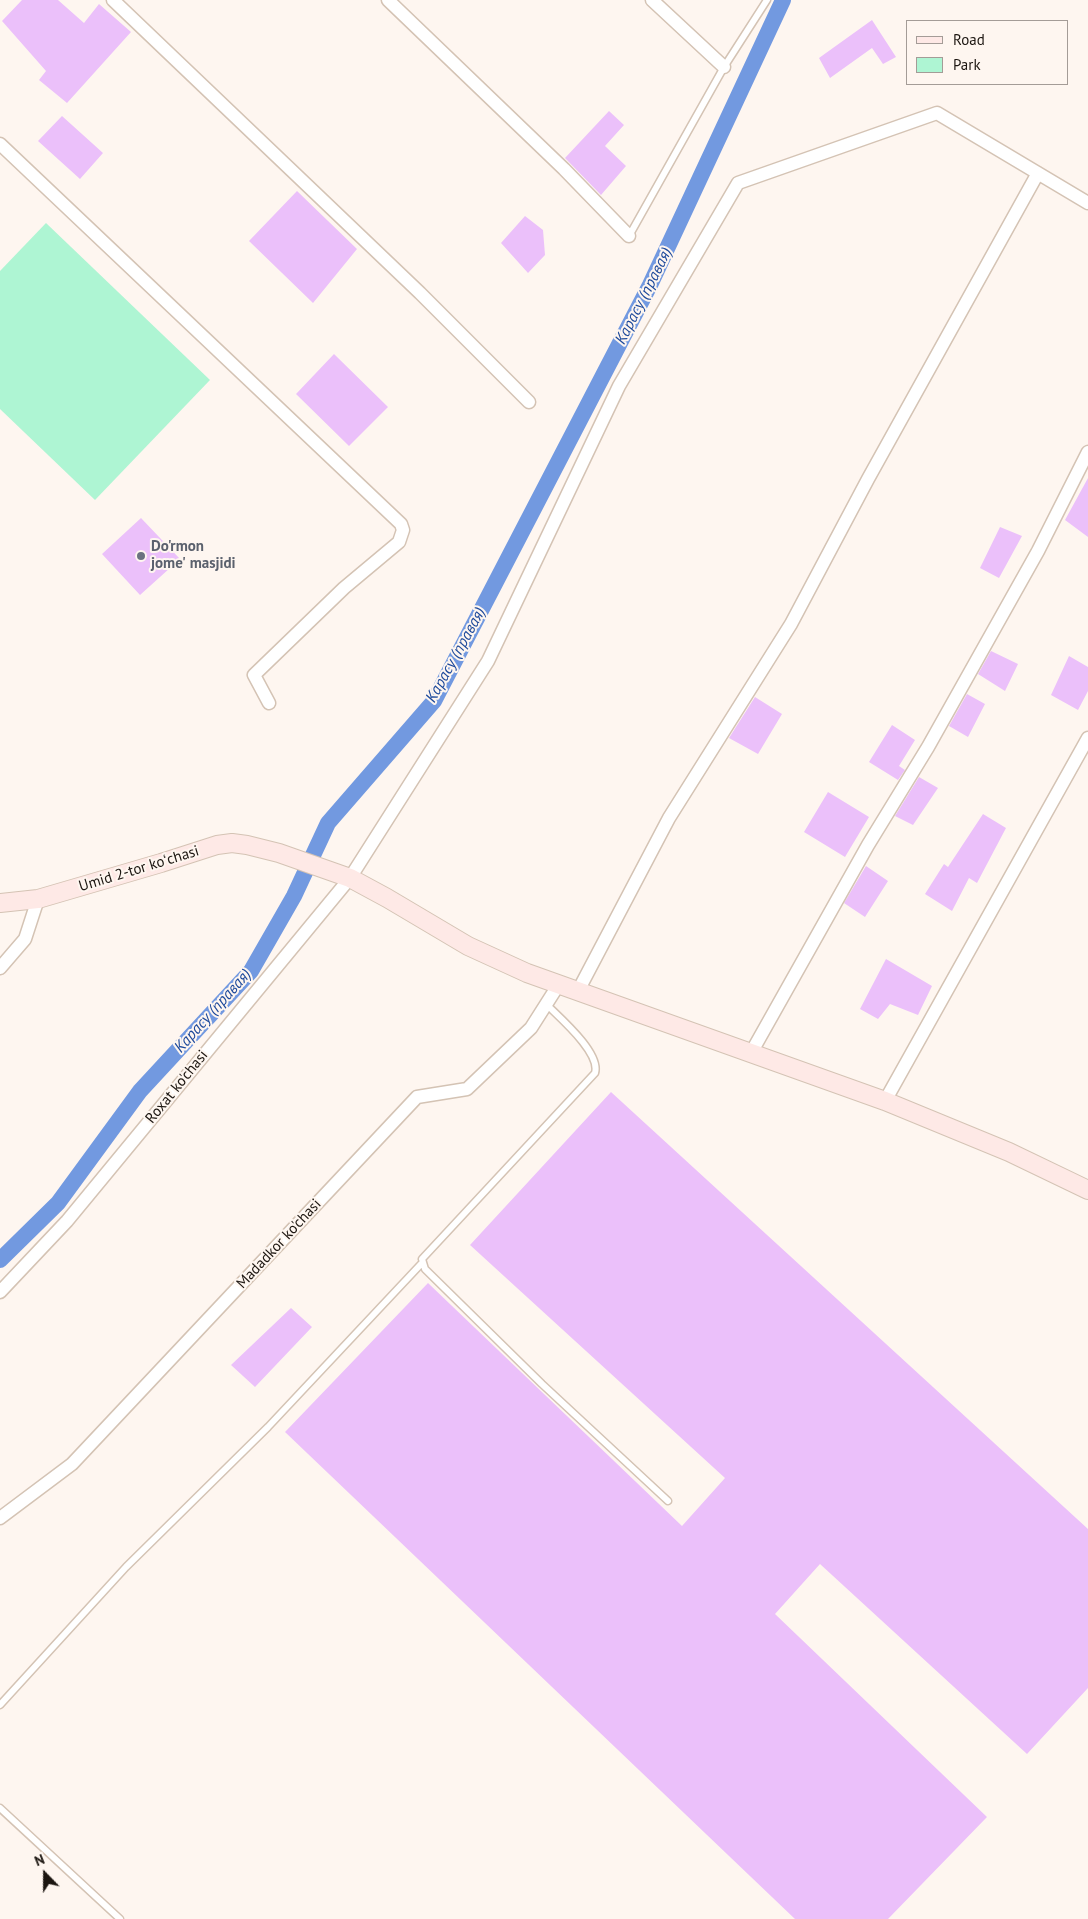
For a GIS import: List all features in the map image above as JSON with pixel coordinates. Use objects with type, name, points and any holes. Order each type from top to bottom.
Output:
[{"type":"main road","name":"Umid 2-tor koʻchasi","points":[[0,903],[38,899],[216,845],[247,844],[345,876],[387,898],[468,946],[512,967],[884,1101],[1009,1152],[1088,1190]]},
{"type":"street","points":[[113,0],[420,293],[529,402]]},
{"type":"street","points":[[388,0],[564,169],[629,236]]},
{"type":"street","points":[[652,0],[724,67]]},
{"type":"street","name":"Roxat ko'chasi","points":[[0,1292],[67,1221],[345,876],[488,661],[619,386],[738,183],[937,113],[1038,173]]},
{"type":"street","points":[[0,144],[402,524],[402,536],[399,542],[344,588],[254,675],[269,703]]},
{"type":"street","points":[[578,991],[669,818],[791,624],[868,479],[1038,173],[1088,203]]},
{"type":"street","points":[[751,1053],[868,845],[928,747],[1038,551],[1088,452]]},
{"type":"street","points":[[884,1101],[1088,738]]},
{"type":"street","points":[[0,968],[25,939],[38,899]]},
{"type":"street","name":"Madadkor ko'chasi","points":[[0,1518],[72,1464],[417,1098],[467,1089],[531,1028],[559,984]]},
{"type":"lane","points":[[629,236],[724,67],[767,0]]},
{"type":"lane","points":[[0,1705],[126,1567],[268,1427],[422,1263],[422,1259],[595,1073],[593,1056],[578,1037],[546,1004]]},
{"type":"lane","points":[[422,1263],[425,1269],[542,1384],[668,1501]]},
{"type":"lane","points":[[0,1808],[120,1919]]},
{"type":"green space","points":[[46,223],[210,380],[95,500],[0,409],[0,271]]},
{"type":"building","points":[[22,0],[58,0],[84,23],[99,4],[131,32],[67,103],[39,80],[46,71],[2,21]]},
{"type":"building","points":[[872,20],[896,57],[883,64],[872,48],[830,78],[819,58]]},
{"type":"building","points":[[609,111],[624,125],[605,146],[626,166],[601,195],[565,158]]},
{"type":"building","points":[[62,116],[103,153],[80,179],[38,141]]},
{"type":"building","points":[[297,191],[357,249],[313,303],[249,241]]},
{"type":"building","points":[[525,216],[543,230],[545,255],[528,273],[501,243]]},
{"type":"building","points":[[334,354],[388,407],[349,446],[296,394]]},
{"type":"building","points":[[1088,478],[1088,537],[1065,520]]},
{"type":"building","points":[[141,518],[180,559],[140,595],[102,554]]},
{"type":"building","points":[[1000,527],[1022,536],[999,578],[980,568]]},
{"type":"building","points":[[991,651],[1018,664],[1005,691],[978,674]]},
{"type":"building","points":[[1069,656],[1088,667],[1088,691],[1078,710],[1051,695]]},
{"type":"building","points":[[967,694],[985,704],[968,737],[949,726]]},
{"type":"building","points":[[755,697],[782,714],[758,754],[729,738]]},
{"type":"building","points":[[892,725],[915,740],[899,766],[905,770],[898,780],[869,762]]},
{"type":"building","points":[[919,777],[938,788],[913,825],[895,816]]},
{"type":"building","points":[[828,792],[869,817],[845,857],[804,832]]},
{"type":"building","points":[[983,814],[1006,828],[977,883],[969,878],[952,911],[925,894],[944,864],[948,867]]},
{"type":"building","points":[[866,866],[888,881],[865,917],[844,903]]},
{"type":"building","points":[[886,959],[932,986],[918,1015],[890,1004],[878,1019],[860,1009]]},
{"type":"building","points":[[611,1092],[1088,1529],[1088,1688],[1027,1754],[820,1564],[775,1614],[987,1817],[888,1919],[795,1919],[285,1432],[428,1283],[682,1526],[725,1478],[470,1245]]},
{"type":"building","points":[[291,1308],[312,1327],[255,1387],[231,1365]]},
{"type":"waterway","name":"Карасу (правая)","points":[[0,1260],[58,1203],[140,1091],[251,971],[294,896],[328,823],[434,701],[650,285],[783,0]]},
{"type":"place","name":"Do'rmon jome' masjidi","points":[[141,556]]}]
